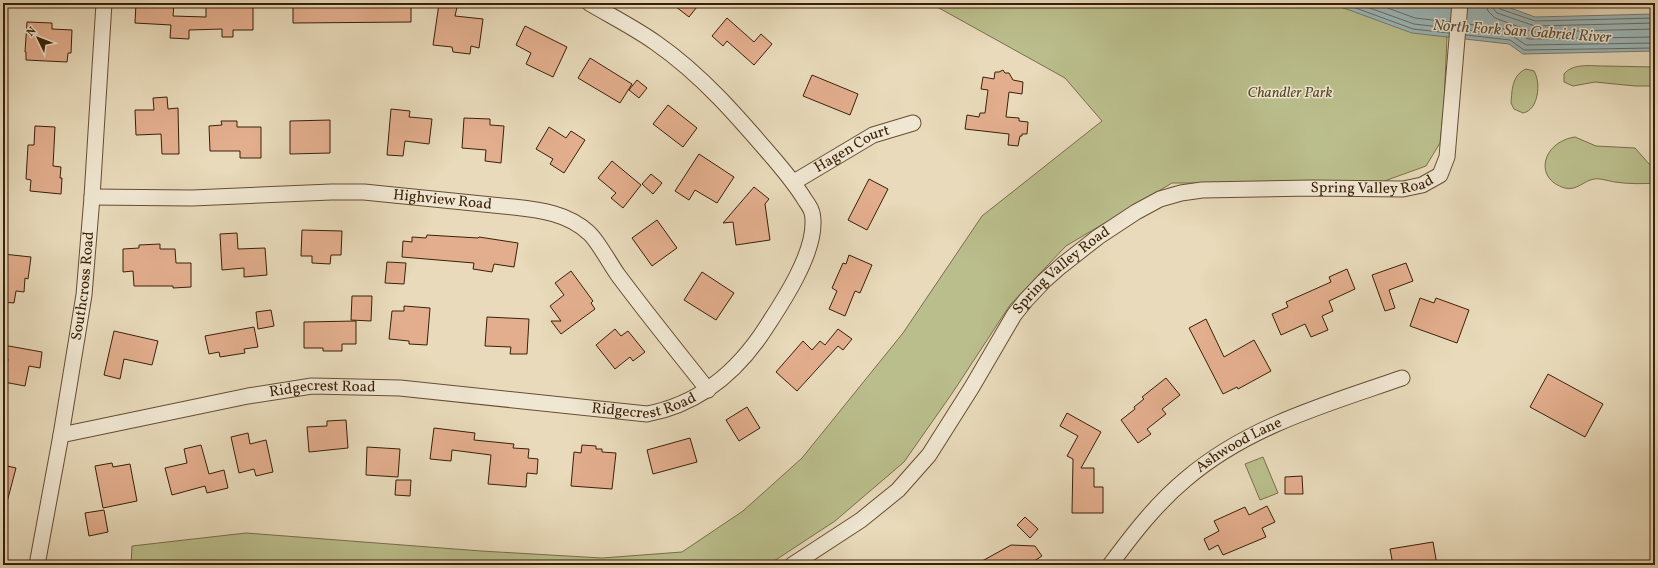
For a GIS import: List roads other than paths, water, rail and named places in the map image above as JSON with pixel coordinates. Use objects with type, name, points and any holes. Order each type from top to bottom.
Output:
[{"type":"street","name":"Southcross Road","points":[[37,565],[61,435],[84,295],[92,197],[104,3]]},
{"type":"street","name":"Ridgecrest Road","points":[[61,435],[212,403],[312,386],[400,388],[647,414],[684,404],[708,390],[743,358],[762,334],[788,293],[813,233],[812,210],[794,182],[711,89],[656,43],[589,3]]},
{"type":"street","name":"Spring Valley Road","points":[[792,565],[862,520],[898,490],[915,473],[929,455],[1014,315],[1026,300],[1061,266],[1098,237],[1136,212],[1160,199],[1181,193],[1202,190],[1312,188],[1403,189],[1422,186],[1440,175],[1446,157],[1460,3]]},
{"type":"street","name":"Hagen Court","points":[[794,182],[873,135],[913,123]]},
{"type":"street","name":"Highview Road","points":[[92,197],[192,198],[364,192],[531,209],[560,215],[574,222],[590,233],[612,268],[645,312],[708,390]]},
{"type":"street","name":"Ashwood Lane","points":[[1110,565],[1159,504],[1186,479],[1234,445],[1297,415],[1402,378]]},
{"type":"water","name":"North Fork San Gabriel River","points":[[1330,3],[1497,3],[1535,17],[1655,14],[1655,51],[1523,54],[1509,44],[1412,33]]},
{"type":"park label","name":"Chandler Park","points":[[1290,93]]}]
